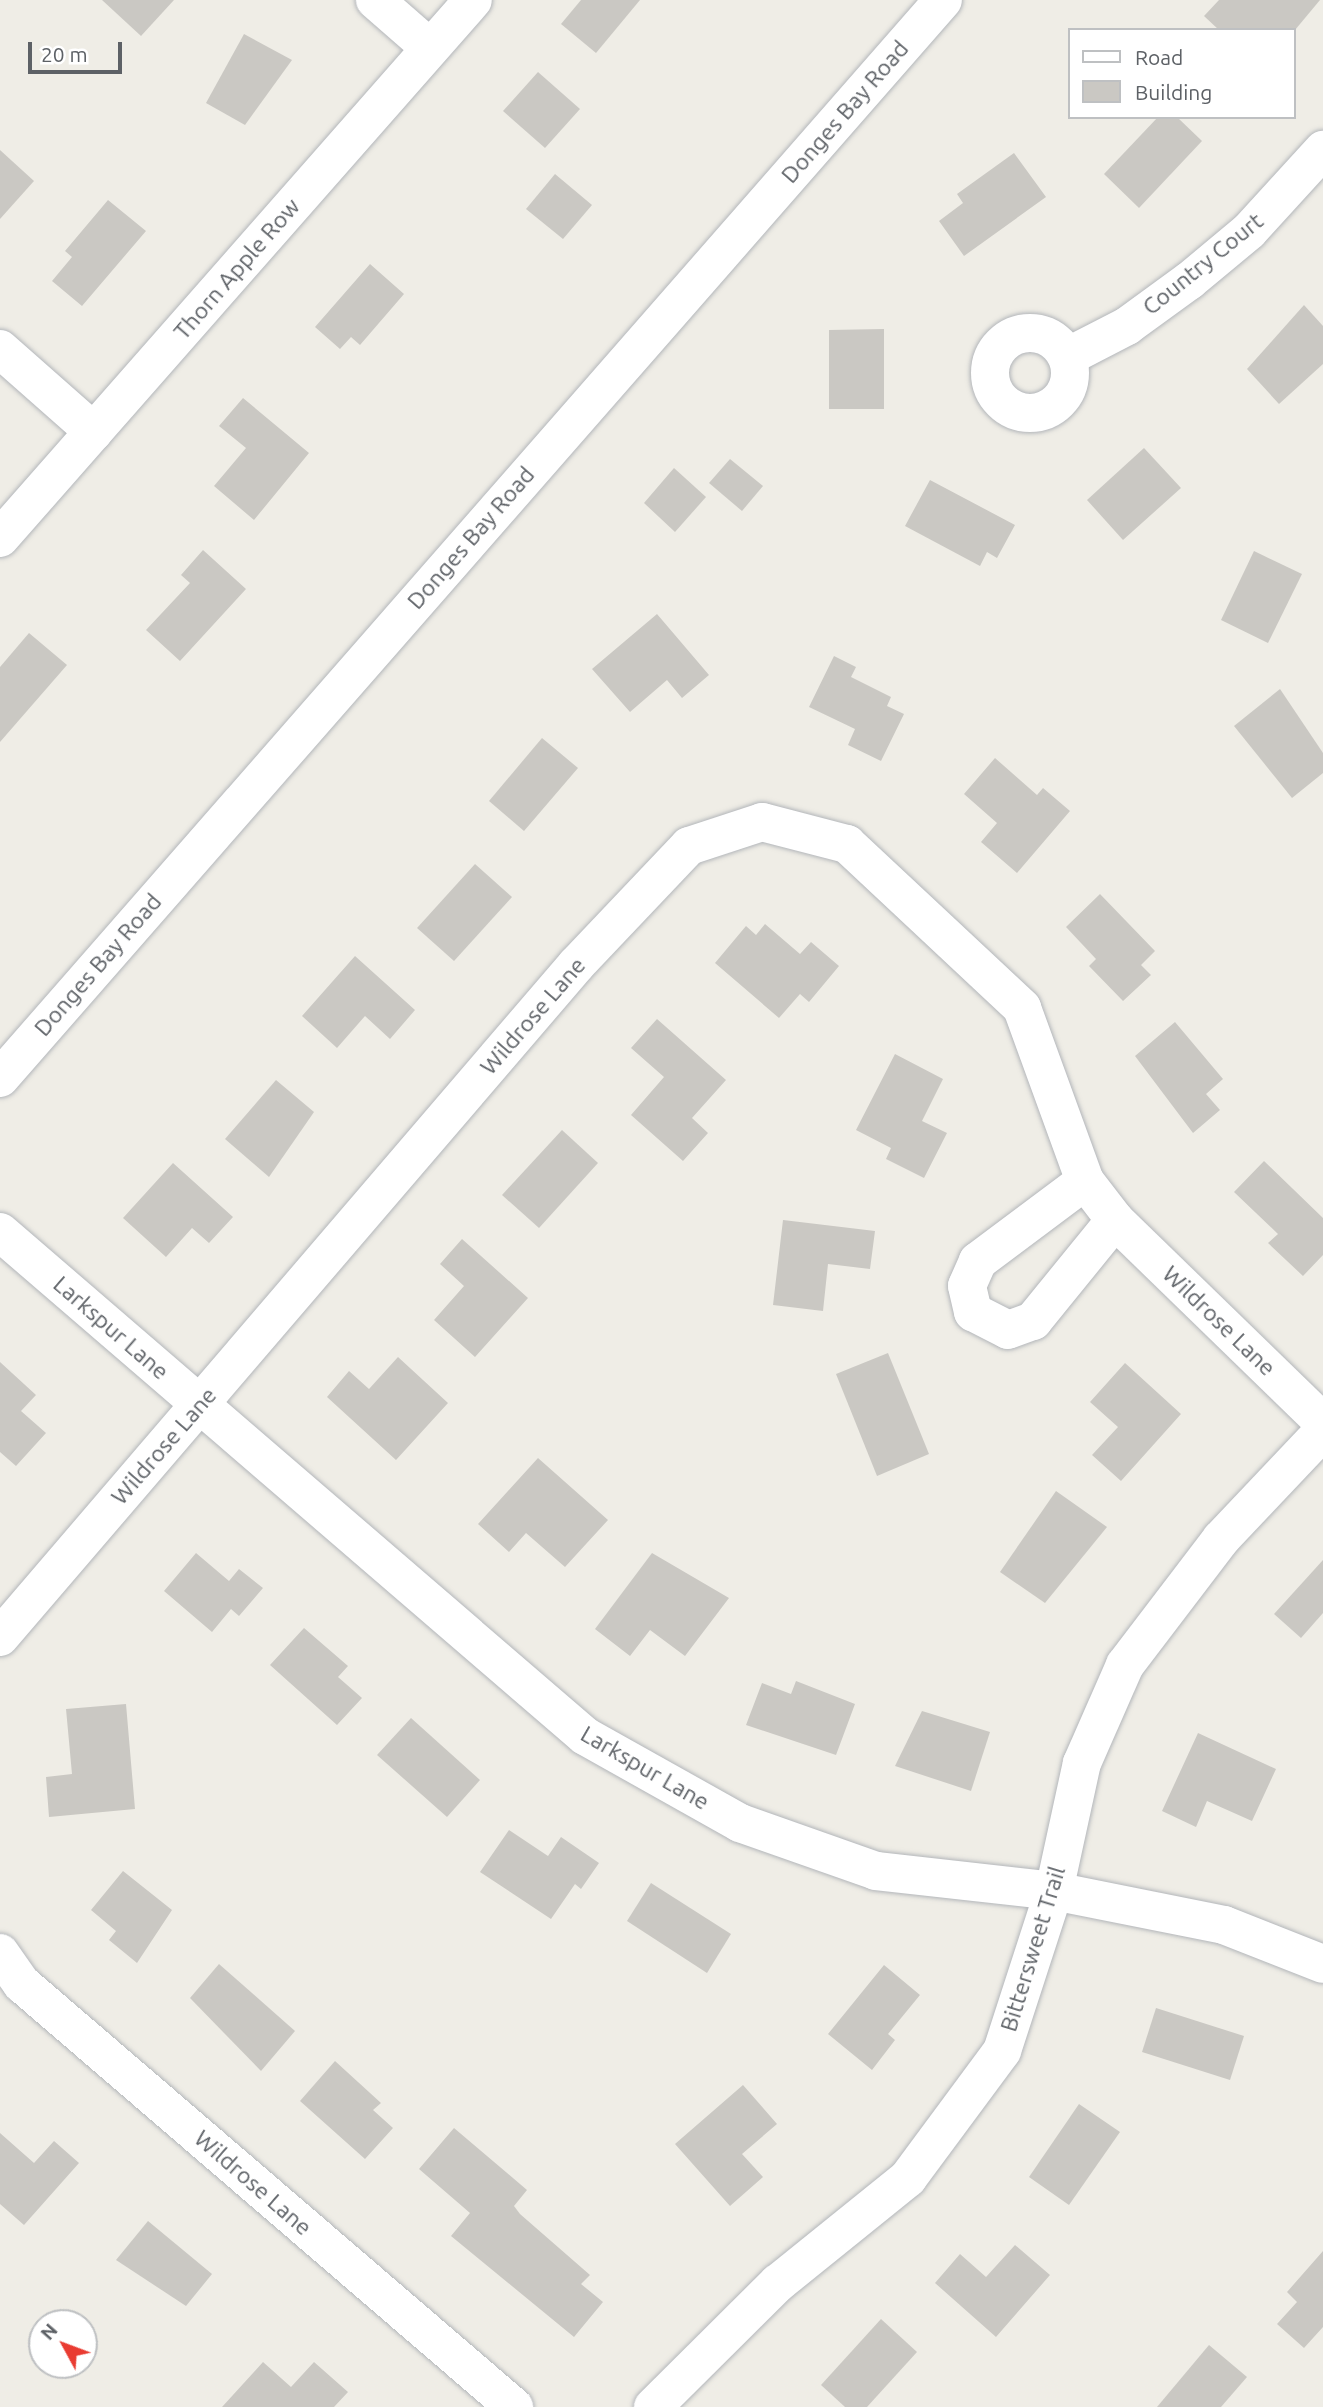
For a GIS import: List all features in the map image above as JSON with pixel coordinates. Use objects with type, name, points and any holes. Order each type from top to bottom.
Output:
[{"type":"street","points":[[374,0],[430,48]]},
{"type":"street","name":"Thorn Apple Row","points":[[0,538],[473,0]]},
{"type":"street","name":"Donges Bay Road","points":[[0,1078],[943,0]]},
{"type":"street","name":"Country Court","points":[[1067,357],[1127,326],[1189,281],[1316,173]]},
{"type":"street","points":[[0,349],[94,432]]},
{"type":"street","name":"Wildrose Lane","points":[[0,1637],[568,976],[690,846],[762,822],[847,844],[1022,1008],[1085,1181],[1115,1220],[1323,1423]]},
{"type":"street","points":[[1085,1181],[978,1261],[967,1286],[973,1311],[1008,1330],[1033,1321],[1115,1220]]},
{"type":"street","name":"Larkspur Lane","points":[[0,1232],[585,1736],[740,1823],[876,1871],[1054,1891],[1224,1926],[1323,1964]]},
{"type":"street","name":"Bittersweet Trail","points":[[653,2407],[778,2283],[908,2178],[1002,2050],[1054,1891],[1082,1763],[1125,1665],[1221,1539],[1323,1431]]},
{"type":"street","name":"Wildrose Lane","points":[[0,1953],[22,1984],[514,2407]]},
{"type":"building","points":[[102,0],[174,0],[141,36]]},
{"type":"building","points":[[581,0],[640,0],[596,53],[561,24]]},
{"type":"building","points":[[1219,0],[1320,0],[1295,30],[1217,28],[1204,16]]},
{"type":"building","points":[[244,34],[292,60],[245,125],[206,103]]},
{"type":"building","points":[[538,72],[580,109],[545,148],[503,111]]},
{"type":"building","points":[[1156,119],[1179,119],[1202,141],[1139,208],[1104,174]]},
{"type":"building","points":[[0,150],[34,181],[0,219]]},
{"type":"building","points":[[1014,153],[1046,197],[964,256],[939,221],[963,203],[957,194]]},
{"type":"building","points":[[555,174],[592,205],[563,239],[526,209]]},
{"type":"building","points":[[108,200],[146,231],[82,306],[52,281],[72,257],[65,251]]},
{"type":"building","points":[[370,264],[404,294],[360,345],[351,337],[340,349],[315,327]]},
{"type":"building","points":[[1304,305],[1323,326],[1323,364],[1279,404],[1247,369]]},
{"type":"building","points":[[884,329],[884,409],[829,409],[829,330]]},
{"type":"building","points":[[243,398],[309,453],[254,520],[214,486],[246,448],[219,426]]},
{"type":"building","points":[[1144,448],[1181,488],[1123,540],[1087,500]]},
{"type":"building","points":[[730,459],[763,486],[742,511],[709,483]]},
{"type":"building","points":[[674,468],[706,497],[675,532],[644,503]]},
{"type":"building","points":[[930,480],[1015,525],[997,558],[987,552],[980,566],[905,526]]},
{"type":"building","points":[[203,550],[246,589],[180,661],[146,630],[190,583],[181,575]]},
{"type":"building","points":[[1254,551],[1302,574],[1268,643],[1221,620]]},
{"type":"building","points":[[657,614],[709,675],[682,698],[667,680],[630,712],[592,669]]},
{"type":"building","points":[[29,633],[67,665],[0,742],[0,667]]},
{"type":"building","points":[[834,656],[856,667],[851,677],[891,697],[887,706],[904,714],[881,761],[848,745],[855,729],[809,707]]},
{"type":"building","points":[[1280,689],[1323,753],[1323,773],[1292,798],[1234,726]]},
{"type":"building","points":[[542,738],[578,768],[524,831],[489,801]]},
{"type":"building","points":[[995,758],[1037,795],[1043,788],[1070,811],[1017,873],[981,842],[997,823],[964,794]]},
{"type":"building","points":[[475,864],[512,897],[454,961],[417,928]]},
{"type":"building","points":[[1100,894],[1155,951],[1141,965],[1151,975],[1123,1001],[1089,966],[1096,959],[1066,927]]},
{"type":"building","points":[[765,924],[800,954],[811,942],[839,966],[809,1002],[800,994],[779,1018],[715,963],[746,926],[756,935]]},
{"type":"building","points":[[355,956],[415,1010],[390,1039],[365,1016],[337,1048],[302,1016]]},
{"type":"building","points":[[657,1019],[726,1080],[692,1118],[708,1133],[683,1161],[631,1115],[664,1077],[631,1048]]},
{"type":"building","points":[[1175,1022],[1223,1079],[1206,1094],[1220,1110],[1193,1133],[1135,1056]]},
{"type":"building","points":[[895,1054],[943,1079],[922,1121],[947,1133],[924,1178],[886,1159],[891,1148],[856,1130]]},
{"type":"building","points":[[276,1080],[314,1112],[269,1177],[225,1139]]},
{"type":"building","points":[[562,1130],[598,1163],[539,1228],[502,1195]]},
{"type":"building","points":[[1264,1161],[1323,1218],[1323,1255],[1303,1276],[1268,1243],[1278,1234],[1234,1192]]},
{"type":"building","points":[[173,1163],[233,1217],[209,1243],[192,1228],[166,1257],[123,1218]]},
{"type":"building","points":[[783,1220],[875,1231],[870,1269],[828,1264],[823,1311],[773,1305]]},
{"type":"building","points":[[462,1239],[528,1298],[475,1357],[434,1320],[464,1286],[440,1264]]},
{"type":"building","points":[[888,1353],[929,1454],[877,1476],[836,1374]]},
{"type":"building","points":[[398,1357],[448,1403],[396,1460],[327,1397],[349,1371],[369,1389]]},
{"type":"building","points":[[0,1362],[36,1395],[21,1411],[46,1433],[16,1466],[0,1452]]},
{"type":"building","points":[[1125,1363],[1181,1414],[1121,1481],[1092,1455],[1118,1427],[1090,1402]]},
{"type":"building","points":[[538,1458],[608,1520],[565,1567],[526,1533],[509,1552],[478,1524]]},
{"type":"building","points":[[1056,1491],[1107,1527],[1045,1603],[1000,1572]]},
{"type":"building","points":[[196,1553],[229,1581],[239,1569],[263,1588],[239,1616],[231,1609],[212,1632],[164,1591]]},
{"type":"building","points":[[652,1553],[729,1598],[685,1656],[650,1630],[630,1656],[595,1629]]},
{"type":"building","points":[[1323,1560],[1323,1613],[1301,1638],[1274,1614]]},
{"type":"building","points":[[304,1628],[348,1666],[338,1677],[362,1698],[337,1725],[270,1665]]},
{"type":"building","points":[[796,1681],[855,1704],[836,1755],[746,1725],[762,1683],[791,1694]]},
{"type":"building","points":[[126,1704],[135,1809],[49,1817],[46,1777],[72,1774],[66,1709]]},
{"type":"building","points":[[922,1711],[990,1732],[971,1791],[895,1766]]},
{"type":"building","points":[[411,1718],[480,1780],[447,1817],[377,1755]]},
{"type":"building","points":[[1198,1733],[1276,1769],[1252,1821],[1207,1801],[1196,1827],[1162,1811]]},
{"type":"building","points":[[509,1830],[548,1856],[561,1837],[599,1863],[581,1889],[575,1884],[551,1919],[480,1872]]},
{"type":"building","points":[[123,1871],[172,1910],[137,1963],[109,1940],[116,1931],[91,1910]]},
{"type":"building","points":[[651,1883],[731,1934],[707,1973],[627,1921]]},
{"type":"building","points":[[219,1964],[295,2031],[261,2071],[190,1998]]},
{"type":"building","points":[[884,1965],[920,1995],[888,2034],[895,2040],[872,2070],[828,2034]]},
{"type":"building","points":[[1156,2008],[1244,2036],[1230,2080],[1142,2052]]},
{"type":"building","points":[[335,2061],[381,2103],[373,2110],[393,2128],[365,2159],[300,2101]]},
{"type":"building","points":[[743,2085],[777,2124],[742,2154],[763,2177],[730,2206],[675,2144]]},
{"type":"building","points":[[1079,2104],[1120,2132],[1069,2205],[1029,2177]]},
{"type":"building","points":[[454,2128],[527,2190],[514,2206],[590,2275],[581,2284],[603,2302],[574,2337],[451,2236],[470,2213],[419,2169]]},
{"type":"building","points":[[0,2133],[34,2163],[54,2141],[79,2163],[24,2225],[0,2204]]},
{"type":"building","points":[[148,2221],[212,2274],[186,2306],[116,2260]]},
{"type":"building","points":[[1015,2245],[1050,2275],[996,2337],[935,2283],[960,2254],[986,2277]]},
{"type":"building","points":[[1323,2251],[1323,2327],[1304,2348],[1277,2324],[1297,2302],[1287,2292]]},
{"type":"building","points":[[881,2319],[917,2352],[867,2407],[845,2407],[821,2385]]},
{"type":"building","points":[[1209,2345],[1247,2377],[1221,2407],[1157,2407]]},
{"type":"building","points":[[263,2362],[291,2387],[314,2362],[348,2392],[334,2407],[222,2407]]}]
